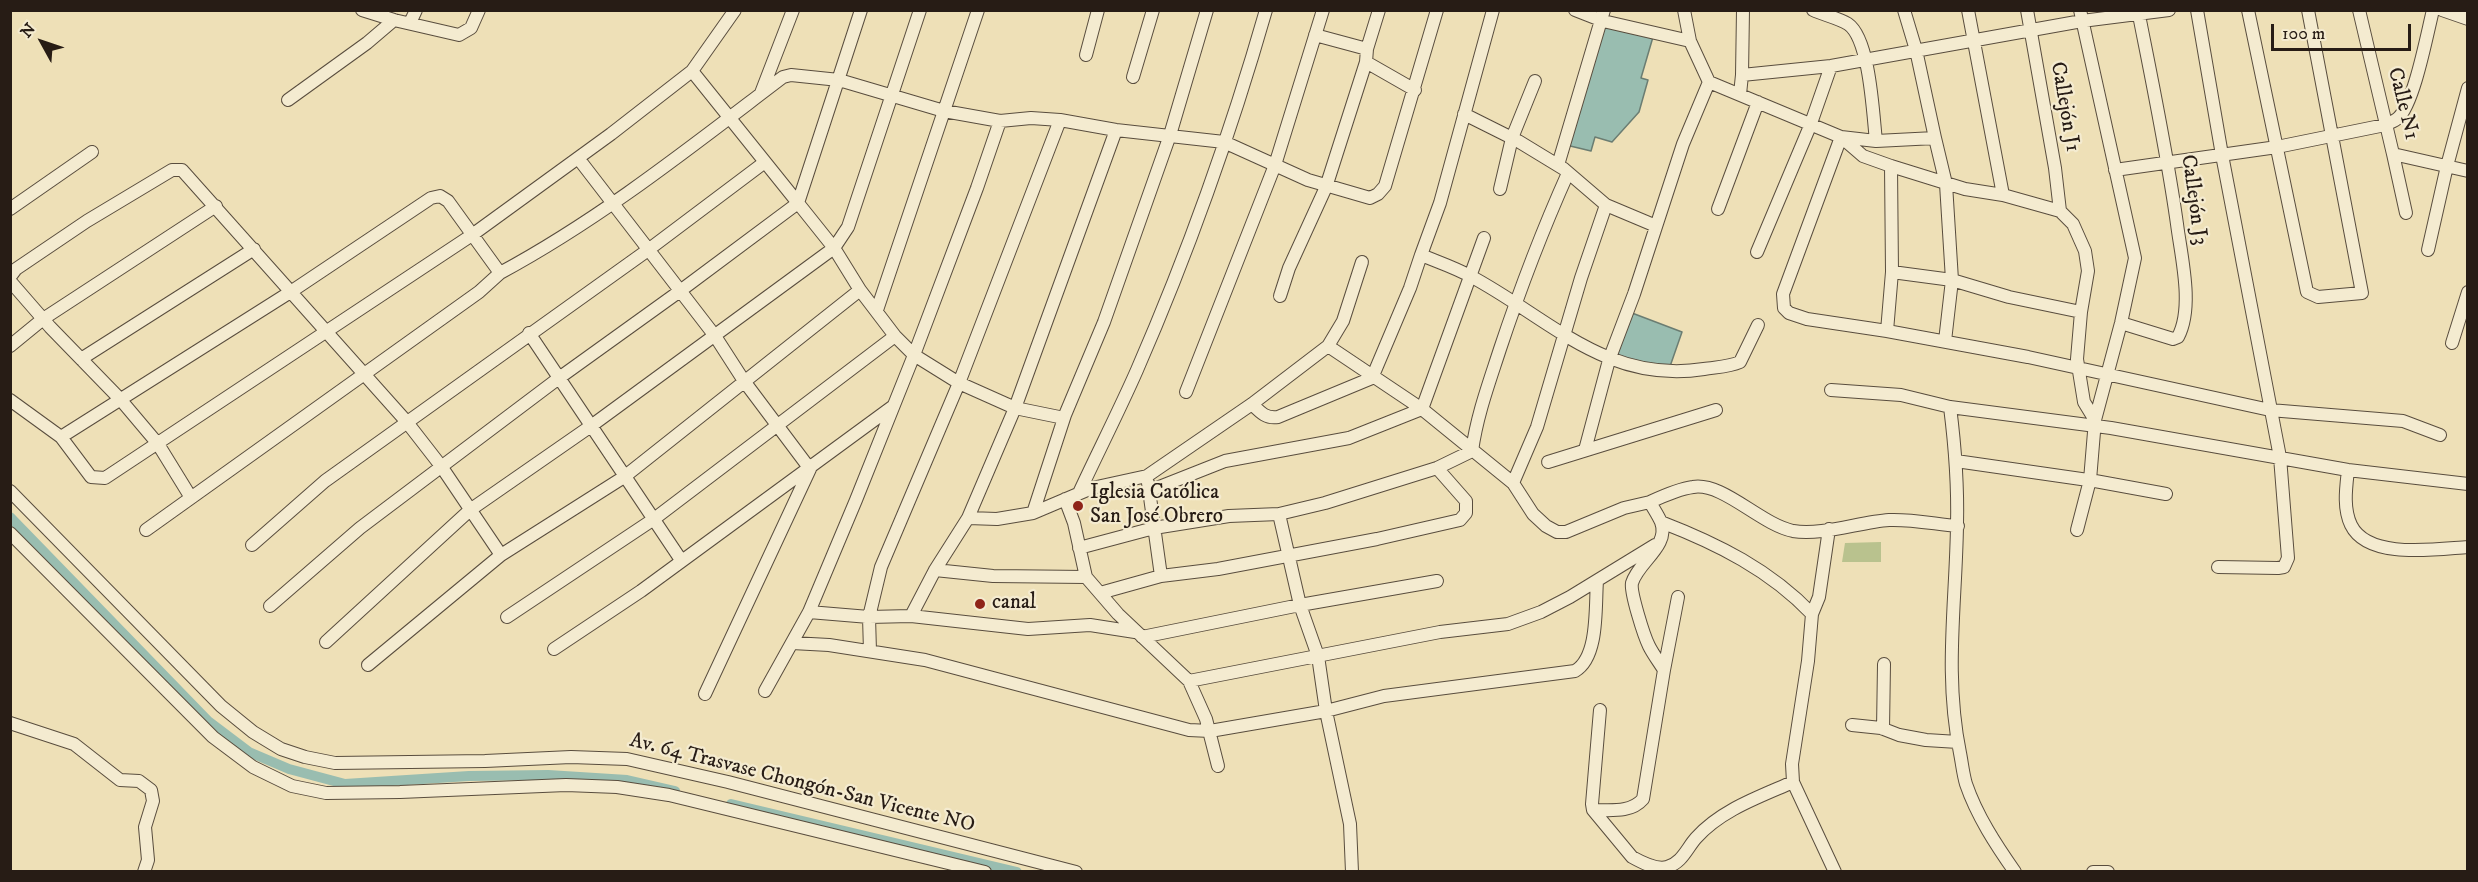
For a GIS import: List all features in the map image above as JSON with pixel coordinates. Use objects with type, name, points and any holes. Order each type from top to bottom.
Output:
[{"type":"street","points":[[362,10],[459,35],[471,28],[478,10]]},
{"type":"street","points":[[410,23],[416,10]]},
{"type":"street","points":[[10,400],[61,437],[91,477],[105,478],[472,235],[578,158],[692,71],[735,10]]},
{"type":"street","points":[[760,94],[793,10]]},
{"type":"street","points":[[270,606],[360,528],[441,466],[798,203],[861,10]]},
{"type":"street","points":[[326,642],[470,510],[591,426],[834,248],[848,227],[920,10]]},
{"type":"street","points":[[876,310],[978,10]]},
{"type":"street","points":[[1086,55],[1098,10]]},
{"type":"street","points":[[1133,77],[1153,10]]},
{"type":"street","points":[[1033,513],[1064,418],[1104,322],[1170,135],[1207,10]]},
{"type":"street","points":[[1079,493],[1137,369],[1186,245],[1239,105],[1266,10]]},
{"type":"street","points":[[1186,392],[1275,165],[1322,12],[1309,10]]},
{"type":"street","points":[[1280,296],[1326,187],[1366,62],[1367,49],[1379,10]]},
{"type":"street","points":[[146,530],[500,273],[537,253],[612,204],[732,118],[783,77],[791,75],[839,80],[944,111],[1000,121],[1031,118],[1060,120],[1116,130],[1224,142],[1326,187],[1370,198],[1378,194],[1385,186],[1437,10]]},
{"type":"street","points":[[1252,404],[1264,416],[1278,417],[1372,378],[1410,288],[1440,203],[1493,10]]},
{"type":"street","points":[[1575,10],[1690,41]]},
{"type":"street","points":[[1684,10],[1690,41],[1709,82],[1841,137],[1876,141],[1935,138]]},
{"type":"street","points":[[1740,94],[1743,10]]},
{"type":"street","points":[[1813,10],[1848,24],[1855,31],[1866,58],[1876,141]]},
{"type":"street","points":[[1904,10],[1916,50],[1946,184],[1952,280],[1945,341]]},
{"type":"street","points":[[1968,10],[2003,195]]},
{"type":"street","name":"Callejón J1","points":[[2027,10],[2055,168],[2060,211]]},
{"type":"street","points":[[1742,75],[1831,66],[2031,30],[2081,16],[2169,10]]},
{"type":"street","points":[[2197,10],[2222,155],[2280,457],[2287,563],[2284,567],[2278,568],[2218,567]]},
{"type":"street","points":[[2248,10],[2307,292],[2318,297],[2362,293],[2308,10]]},
{"type":"street","name":"Calle N1","points":[[2360,10],[2392,154],[2468,171]]},
{"type":"street","points":[[2115,170],[2277,147],[2385,124],[2397,119],[2406,107],[2433,10]]},
{"type":"street","points":[[2442,10],[2468,19]]},
{"type":"street","name":"Callejón J3","points":[[2121,323],[2173,339],[2181,332],[2185,312],[2185,282],[2168,162],[2138,13]]},
{"type":"street","points":[[1472,451],[1476,424],[1563,169],[1604,16]]},
{"type":"street","points":[[2077,530],[2090,480],[2095,423],[2135,258],[2081,16]]},
{"type":"street","points":[[288,100],[367,43],[394,20]]},
{"type":"street","points":[[1316,35],[1367,49]]},
{"type":"street","points":[[1366,62],[1415,90]]},
{"type":"street","points":[[1757,252],[1810,126],[1831,66]]},
{"type":"street","points":[[692,71],[834,248],[860,290],[895,336],[914,355],[959,383],[1015,408],[1064,418]]},
{"type":"street","points":[[1500,189],[1512,138],[1535,81]]},
{"type":"street","points":[[1585,450],[1609,360],[1634,294],[1683,144],[1709,82]]},
{"type":"street","points":[[2428,250],[2446,166],[2468,88]]},
{"type":"street","points":[[1718,209],[1758,102]]},
{"type":"street","points":[[1464,114],[1512,138],[1563,169],[1606,205],[1656,226]]},
{"type":"street","points":[[870,651],[869,617],[881,567],[889,546],[900,528],[959,383],[1060,120]]},
{"type":"street","points":[[765,691],[809,612],[914,355],[1000,121]]},
{"type":"street","points":[[911,616],[935,570],[968,518],[1015,408],[1116,130]]},
{"type":"street","points":[[1841,137],[1863,156],[1946,184],[2003,195],[2060,211],[2073,224],[2085,250],[2088,271],[2080,312],[2078,369],[2085,402],[2095,423]]},
{"type":"street","points":[[1841,137],[1782,302],[1789,313],[1807,320],[1887,331],[2028,357],[2270,410],[2403,421],[2440,435]]},
{"type":"street","points":[[10,209],[92,152]]},
{"type":"street","points":[[2392,154],[2406,213]]},
{"type":"street","points":[[578,158],[715,336],[744,381],[810,469]]},
{"type":"street","points":[[252,545],[325,482],[406,421],[648,250],[765,162]]},
{"type":"street","points":[[1887,331],[1892,272],[1891,166]]},
{"type":"street","points":[[190,496],[158,444],[120,399],[43,320],[12,273],[87,221],[172,170],[182,170],[187,173],[406,421],[441,466],[501,555]]},
{"type":"street","points":[[61,437],[292,291],[431,198],[440,196],[448,201],[500,273]]},
{"type":"street","points":[[1513,483],[1537,428],[1563,335],[1606,205]]},
{"type":"street","points":[[10,346],[43,320],[216,206]]},
{"type":"street","points":[[1149,490],[1225,461],[1349,438],[1422,410],[1484,238]]},
{"type":"street","points":[[81,358],[254,249]]},
{"type":"street","points":[[1421,255],[1470,276],[1516,303],[1563,335],[1609,360],[1663,372],[1680,373],[1734,365],[1743,358],[1758,325]]},
{"type":"street","points":[[968,518],[997,519],[1033,513],[1092,488],[1147,476],[1252,404],[1328,346],[1343,321],[1362,262]]},
{"type":"street","points":[[1892,272],[1952,280],[2009,297],[2080,312]]},
{"type":"street","points":[[368,665],[501,555],[624,477],[860,290]]},
{"type":"street","points":[[2452,343],[2468,292]]},
{"type":"street","points":[[529,333],[681,560]]},
{"type":"street","points":[[507,617],[654,519],[895,336]]},
{"type":"street","points":[[1328,346],[1422,410],[1513,483],[1533,514],[1557,532],[1566,532],[1624,507],[1650,502],[1694,487],[1705,487],[1724,494],[1766,521],[1794,531],[1829,530],[1889,520],[1958,526]]},
{"type":"street","points":[[1831,390],[1901,395],[1950,406],[2095,423],[2112,428],[2348,470],[2468,483]]},
{"type":"street","points":[[554,649],[641,591],[810,469],[893,405]]},
{"type":"street","points":[[1950,406],[1956,461],[1958,526],[1953,591],[1951,690],[1958,742],[1966,784],[1992,840],[2015,872]]},
{"type":"street","points":[[1548,462],[1716,410]]},
{"type":"street","points":[[1079,548],[1154,528],[1229,516],[1279,514],[1325,503],[1437,468],[1472,451]]},
{"type":"street","points":[[1956,461],[2090,480],[2166,494]]},
{"type":"street","points":[[1100,593],[1161,576],[1218,569],[1377,539],[1460,520],[1466,513],[1466,501],[1437,468]]},
{"type":"street","points":[[705,694],[810,469]]},
{"type":"street","points":[[2348,470],[2346,501],[2348,515],[2351,526],[2358,535],[2389,550],[2468,547]]},
{"type":"street","points":[[1147,476],[1161,576]]},
{"type":"street","name":"Av. 64 Trasvase Chongón-San Vicente NO","points":[[10,490],[221,706],[253,732],[289,752],[335,763],[485,761],[571,757],[627,759],[728,782],[1076,872]]},
{"type":"street","points":[[1065,499],[1086,577],[1139,634],[1189,681],[1210,731],[1218,766]]},
{"type":"street","points":[[1650,502],[1661,522],[1661,542],[1638,571],[1632,585],[1649,647],[1664,670]]},
{"type":"street","points":[[1279,514],[1300,605],[1318,656],[1326,711],[1350,824],[1352,872]]},
{"type":"street","points":[[1661,522],[1687,532],[1765,572],[1812,614]]},
{"type":"street","points":[[1829,530],[1819,597],[1812,614],[1808,661],[1792,765],[1793,782],[1835,872]]},
{"type":"street","points":[[10,533],[213,737],[254,767],[292,786],[326,793],[566,785],[617,787],[669,795],[986,872]]},
{"type":"street","points":[[1189,681],[1440,632],[1508,624],[1541,612],[1661,542]]},
{"type":"street","points":[[935,570],[993,576],[1086,577]]},
{"type":"street","points":[[809,612],[869,617],[911,616],[1028,629],[1090,625],[1139,634],[1437,581]]},
{"type":"street","points":[[792,643],[870,651],[925,660],[1189,730],[1210,731],[1326,711],[1384,696],[1575,670],[1584,666],[1590,653],[1597,581]]},
{"type":"street","points":[[1593,810],[1629,808],[1639,804],[1643,799],[1678,597]]},
{"type":"street","points":[[1883,729],[1884,664]]},
{"type":"street","points":[[1600,710],[1593,810],[1632,857],[1640,862],[1662,868],[1678,862],[1696,838],[1710,825],[1736,808],[1793,782]]},
{"type":"street","points":[[10,723],[74,744],[120,780],[139,781],[151,790],[153,801],[145,827],[148,860],[144,872]]},
{"type":"street","points":[[1851,725],[1883,729],[1899,735],[1926,740],[1958,742]]},
{"type":"street","points":[[2093,872],[2108,872]]},
{"type":"green space","points":[[1881,542],[1881,562],[1842,562],[1845,543]]},
{"type":"water","points":[[1605,24],[1653,37],[1641,78],[1648,80],[1639,112],[1612,142],[1595,137],[1591,151],[1566,145]]},
{"type":"water","points":[[1632,313],[1682,332],[1667,375],[1617,360],[1619,343]]},
{"type":"waterway","points":[[10,517],[208,721],[249,752],[289,769],[345,784],[469,776],[548,775],[627,780],[675,791]]},
{"type":"waterway","points":[[731,804],[1017,872]]},
{"type":"place","name":"Iglesia Católica San José Obrero","points":[[1078,506]]},
{"type":"place","name":"canal","points":[[980,604]]}]
